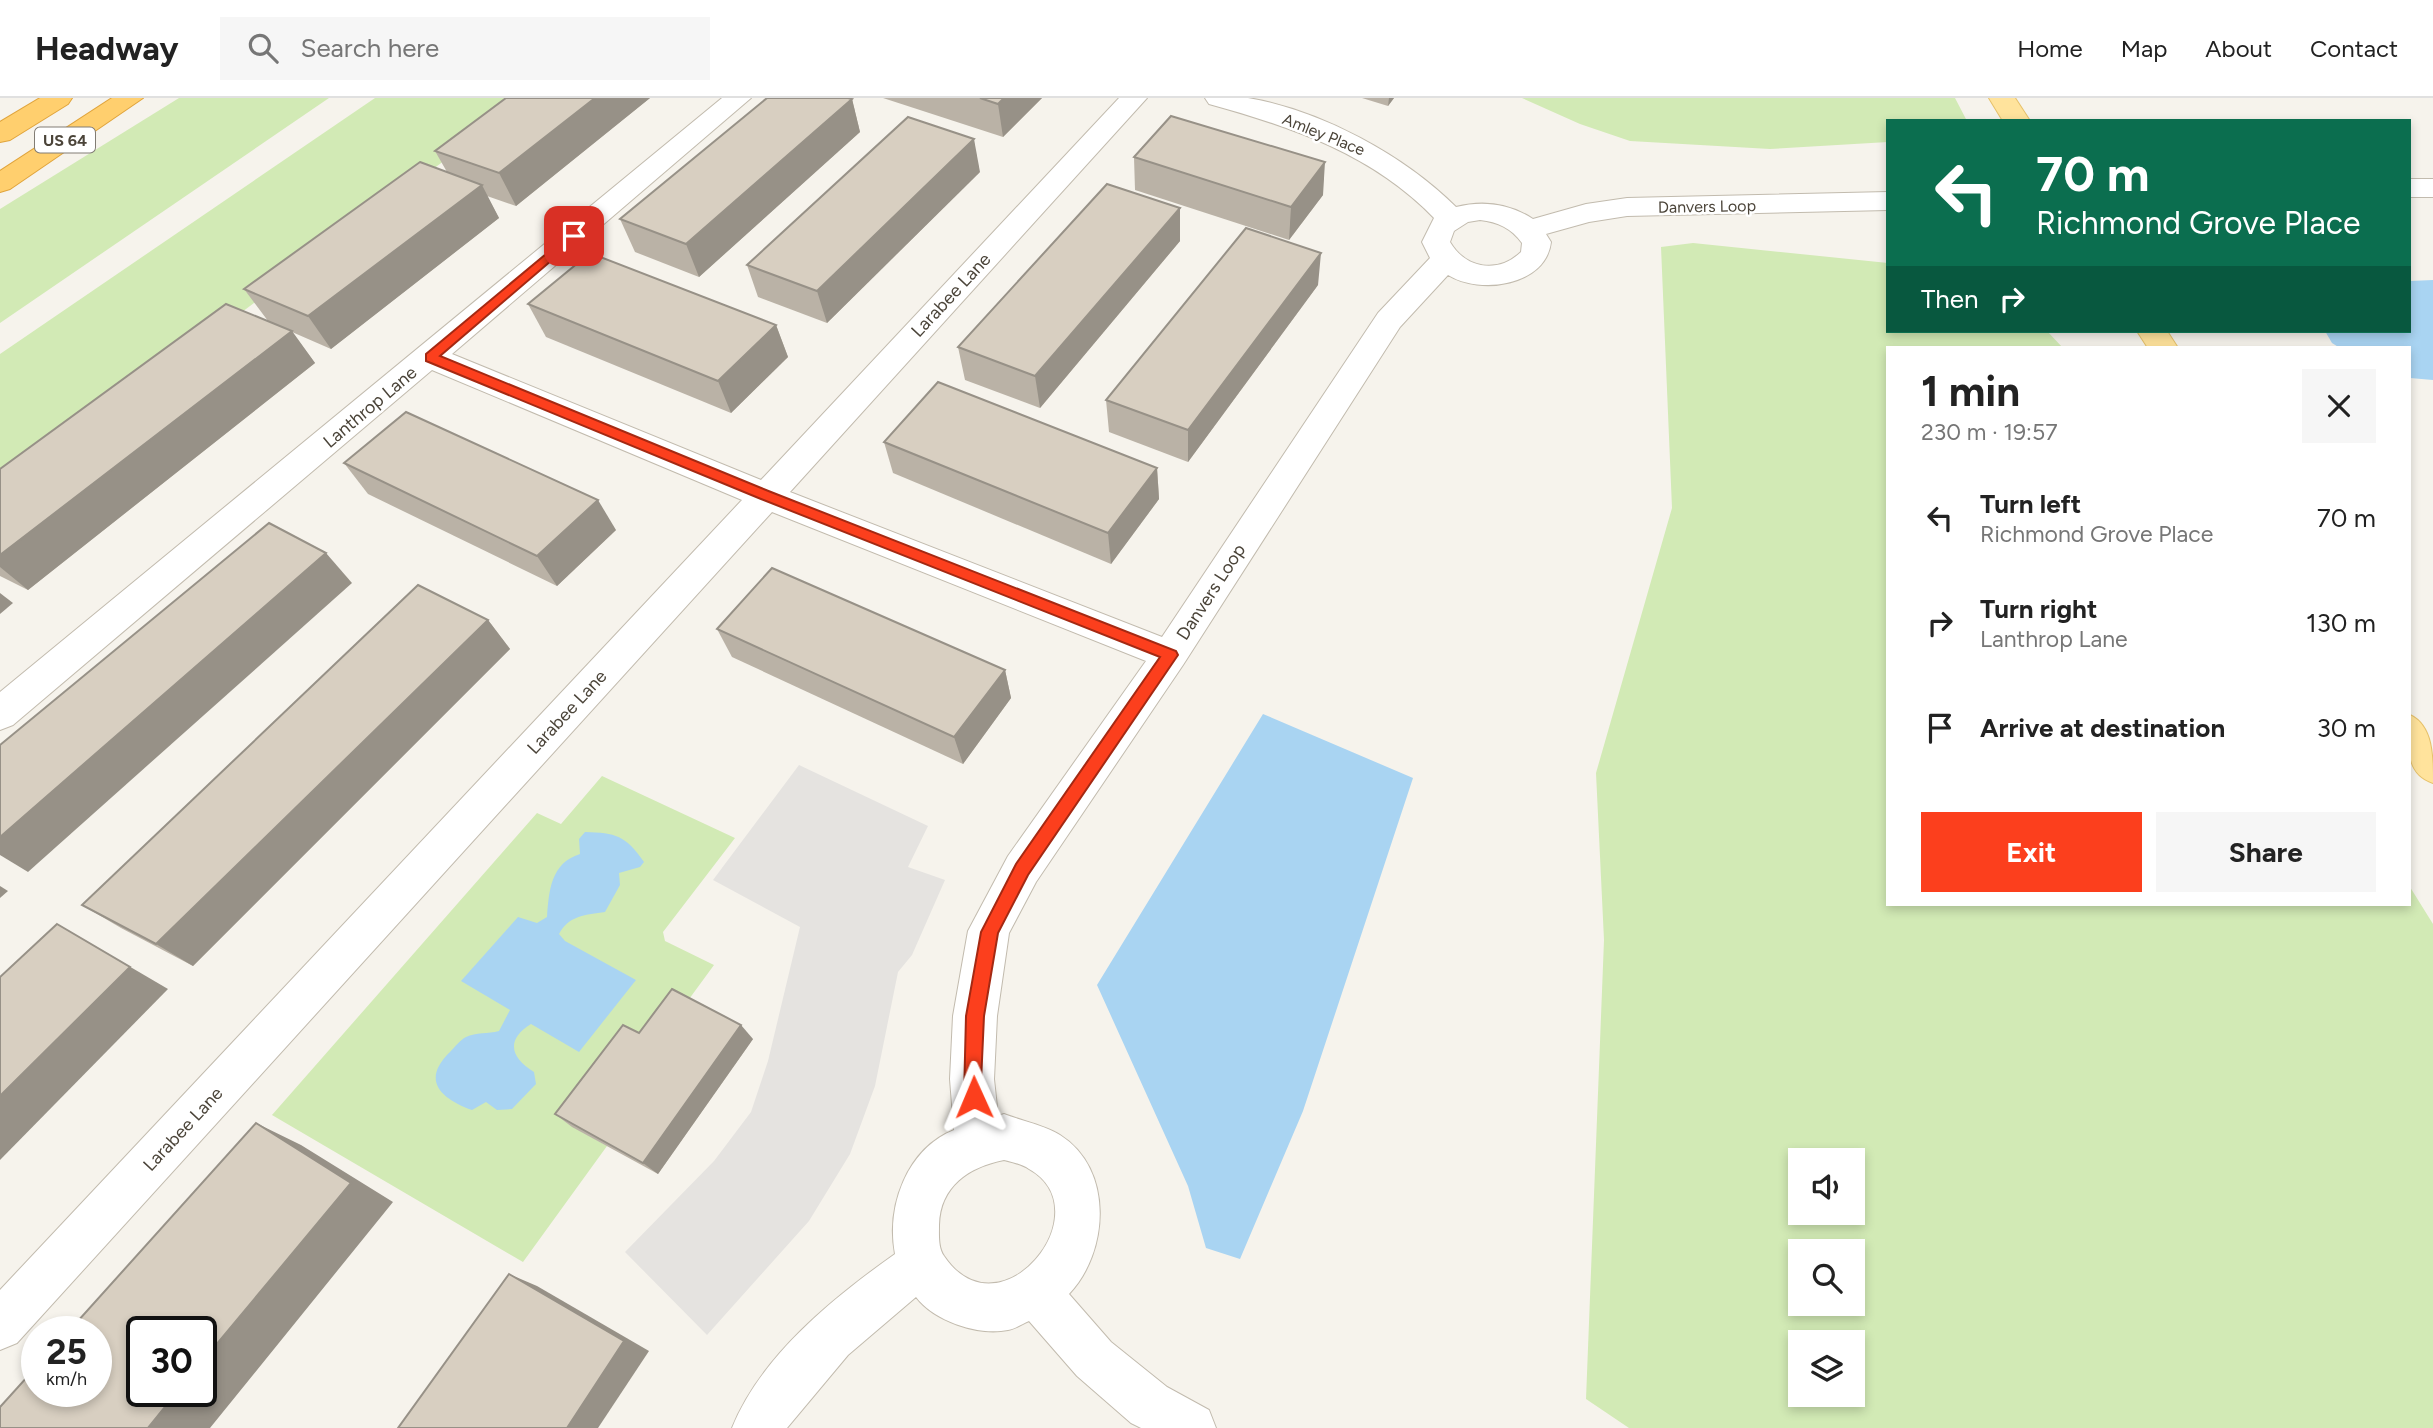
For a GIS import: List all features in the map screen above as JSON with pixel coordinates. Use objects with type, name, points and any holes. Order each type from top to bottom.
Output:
[{"type":"highway","name":"US 64","points":[[0,134],[59,98]]},
{"type":"highway","name":"US 64","points":[[0,183],[130,98]]},
{"type":"main road","points":[[2002,98],[2016,119]]},
{"type":"main road","points":[[2411,733],[2433,767]]},
{"type":"street","name":"Lanthrop Lane","points":[[0,714],[430,358],[738,98]]},
{"type":"street","name":"Larabee Lane","points":[[0,1326],[1134,98]]},
{"type":"street","name":"Amley Place","points":[[1218,98],[1327,132],[1371,153],[1435,199],[1451,218]]},
{"type":"street","points":[[2411,188],[2433,188]]},
{"type":"street","name":"Danvers Loop","points":[[1529,230],[1586,213],[1627,207],[1886,201]]},
{"type":"street","points":[[1480,211],[1512,218],[1529,230],[1538,245],[1536,255],[1519,271],[1488,276],[1457,268],[1445,260],[1436,242],[1437,233],[1451,218],[1480,211]]},
{"type":"street","name":"Danvers Loop","points":[[978,1142],[972,1079],[975,1016],[989,932],[1022,869],[1170,655],[1389,320],[1445,260]]},
{"type":"street","points":[[430,358],[766,496],[1170,655]]},
{"type":"street","points":[[1004,1137],[1029,1141],[1052,1153],[1069,1173],[1078,1197],[1079,1224],[1072,1250],[1057,1275],[1036,1293],[1010,1305],[984,1307],[958,1301],[937,1286],[921,1264],[915,1241],[915,1216],[922,1193],[935,1172],[953,1155],[978,1142],[1004,1137]]},
{"type":"street","points":[[757,1428],[781,1391],[821,1344],[870,1301],[921,1264]]},
{"type":"street","points":[[1036,1293],[1094,1359],[1149,1405],[1191,1428]]},
{"type":"green space","points":[[179,98],[329,98],[0,323],[0,209]]},
{"type":"green space","points":[[375,98],[528,98],[0,493],[0,354]]},
{"type":"green space","points":[[1522,98],[1955,98],[1966,119],[1886,119],[1886,142],[1770,149],[1630,141],[1580,124]]},
{"type":"green space","points":[[1693,243],[1886,263],[1886,333],[2049,333],[2061,346],[1886,346],[1886,906],[2411,906],[2411,889],[2433,924],[2433,1428],[1629,1428],[1586,1399],[1604,940],[1596,773],[1672,508],[1661,247]]},
{"type":"green space","points":[[602,776],[735,838],[663,932],[665,941],[714,965],[654,1047],[572,1126],[607,1146],[523,1262],[272,1115],[537,813],[561,824]]},
{"type":"shaded area","points":[[799,765],[928,826],[908,867],[945,880],[912,955],[898,972],[875,1086],[850,1154],[809,1221],[707,1335],[625,1252],[714,1161],[751,1112],[768,1061],[800,927],[713,880]]},
{"type":"water","points":[[2433,280],[2433,380],[2411,378],[2411,346],[2337,346],[2326,333],[2411,333],[2411,281]]},
{"type":"water","points":[[1263,714],[1413,778],[1303,1111],[1240,1259],[1206,1248],[1188,1186],[1097,985]]},
{"type":"water","points":[[585,832],[619,837],[631,846],[644,862],[640,867],[619,873],[620,885],[605,912],[573,919],[559,934],[565,941],[636,980],[579,1052],[531,1024],[517,1036],[514,1043],[516,1055],[534,1072],[536,1084],[512,1109],[497,1110],[486,1102],[472,1110],[461,1106],[438,1088],[436,1080],[441,1062],[466,1037],[499,1031],[510,1010],[461,981],[518,917],[537,923],[547,917],[553,879],[563,864],[580,854],[579,839]]},
{"type":"building","points":[[506,98],[595,98],[499,173],[435,151]]},
{"type":"building","points":[[767,98],[852,99],[686,244],[620,219]]},
{"type":"building","points":[[980,98],[1004,98],[998,104]]},
{"type":"building","points":[[1171,116],[1325,162],[1291,207],[1134,157]]},
{"type":"building","points":[[908,117],[974,139],[817,291],[747,265]]},
{"type":"building","points":[[420,162],[482,185],[308,316],[244,289]]},
{"type":"building","points":[[1107,184],[1180,208],[1035,376],[958,347]]},
{"type":"building","points":[[1246,228],[1321,253],[1188,430],[1106,400]]},
{"type":"building","points":[[590,253],[776,325],[718,381],[528,304]]},
{"type":"building","points":[[226,304],[292,331],[0,555],[0,469]]},
{"type":"building","points":[[938,382],[1157,468],[1108,533],[884,442]]},
{"type":"building","points":[[406,412],[598,500],[537,556],[344,463]]},
{"type":"building","points":[[269,523],[326,553],[0,837],[0,745]]},
{"type":"building","points":[[772,568],[1005,670],[954,737],[717,629]]},
{"type":"building","points":[[418,585],[488,620],[156,944],[82,905]]},
{"type":"building","points":[[57,924],[130,967],[0,1096],[0,977]]},
{"type":"building","points":[[672,989],[741,1025],[643,1163],[555,1114],[623,1025],[639,1033]]},
{"type":"building","points":[[256,1123],[351,1183],[217,1344],[217,1316],[126,1316],[126,1407],[165,1407],[148,1428],[0,1428],[0,1407],[21,1384],[21,1407],[112,1407],[112,1316],[82,1316]]},
{"type":"building","points":[[509,1274],[624,1341],[567,1428],[398,1428]]},
{"type":"route","points":[[574,236],[430,358],[766,496],[1170,655],[1022,869],[989,932],[975,1016],[972,1079],[974,1097]]}]
